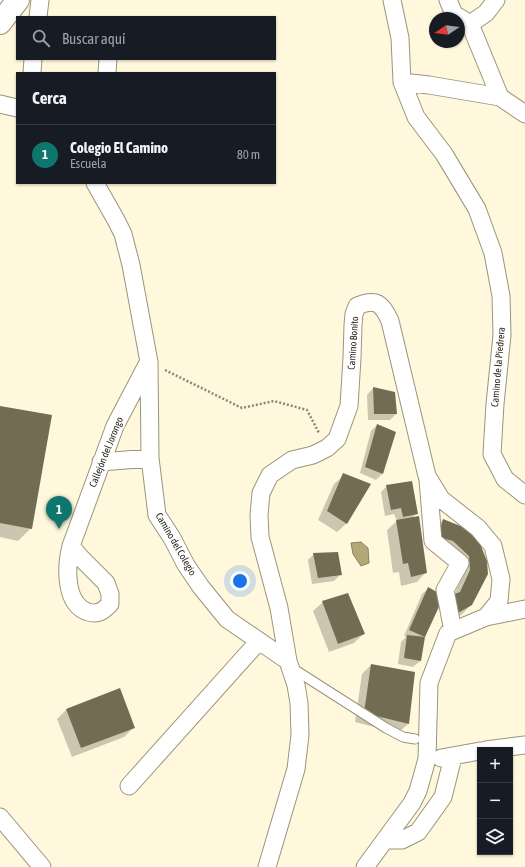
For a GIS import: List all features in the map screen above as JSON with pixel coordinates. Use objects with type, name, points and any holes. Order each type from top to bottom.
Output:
[{"type":"street","points":[[0,23],[18,0]]},
{"type":"street","points":[[38,16],[40,0]]},
{"type":"street","name":"Camino de la Piedrera","points":[[392,0],[400,38],[402,82],[416,117],[444,154],[477,209],[494,252],[501,296],[502,335],[492,454],[505,480],[525,495]]},
{"type":"street","points":[[448,0],[454,14],[470,24],[500,97]]},
{"type":"street","points":[[470,24],[486,13],[496,0]]},
{"type":"street","points":[[32,72],[33,60]]},
{"type":"street","points":[[107,72],[108,60]]},
{"type":"street","points":[[402,82],[500,97],[525,114]]},
{"type":"street","points":[[0,104],[16,108]]},
{"type":"street","name":"Camino del Colegio","points":[[97,184],[116,220],[128,250],[149,362],[150,458],[157,515],[172,538],[186,565],[201,587],[227,619],[289,664]]},
{"type":"street","name":"Camino Bonito","points":[[328,448],[337,439],[348,406],[354,314],[357,306],[368,302],[380,304],[390,320],[428,476],[441,499],[478,528],[493,546],[501,579],[499,601],[486,617]]},
{"type":"street","name":"Callejón del Jorongo","points":[[71,546],[115,426],[149,362]]},
{"type":"street","points":[[268,867],[296,769],[300,735],[299,703],[296,685],[289,664],[280,608],[260,537],[259,515],[261,493],[270,475],[292,460],[313,455],[328,448]]},
{"type":"street","points":[[101,462],[150,458]]},
{"type":"street","points":[[428,476],[433,541],[460,563],[445,590],[453,631]]},
{"type":"street","points":[[365,867],[387,840],[412,803],[418,791],[427,759],[429,683],[448,633],[486,617],[525,609]]},
{"type":"street","points":[[129,786],[259,641]]},
{"type":"street","points":[[509,747],[525,745]]},
{"type":"street","points":[[427,759],[453,757],[477,752]]},
{"type":"street","points":[[387,840],[402,840],[418,832],[443,797],[453,757]]},
{"type":"street","points":[[0,817],[42,867]]},
{"type":"lane","points":[[289,664],[386,728],[403,737],[415,739]]},
{"type":"path","points":[[149,362],[242,408],[274,401],[307,410],[328,448]]},
{"type":"shaded area","points":[[361,542],[368,548],[369,563],[361,566],[353,554],[351,543]]},
{"type":"building","points":[[373,387],[395,392],[397,414],[374,414]]},
{"type":"building","points":[[0,406],[52,415],[32,529],[0,523]]},
{"type":"building","points":[[377,424],[396,432],[383,474],[365,467]]},
{"type":"building","points":[[343,473],[371,484],[347,524],[327,511]]},
{"type":"building","points":[[412,481],[418,514],[403,517],[401,508],[391,510],[386,485]]},
{"type":"building","points":[[419,516],[427,573],[411,577],[408,563],[403,564],[396,520]]},
{"type":"building","points":[[443,519],[463,527],[479,541],[487,561],[488,574],[472,605],[456,614],[449,596],[460,592],[470,570],[469,556],[453,541],[438,537]]},
{"type":"building","points":[[338,552],[342,575],[318,578],[313,553]]},
{"type":"building","points":[[428,587],[444,596],[425,637],[409,630]]},
{"type":"building","points":[[348,593],[365,634],[338,644],[322,601]]},
{"type":"building","points":[[407,635],[425,637],[421,661],[404,658]]},
{"type":"building","points":[[371,664],[415,672],[409,724],[364,713]]},
{"type":"building","points":[[120,688],[135,728],[81,748],[66,709]]},
{"type":"place","name":"Colegio El Camino","points":[[59,529]]}]
